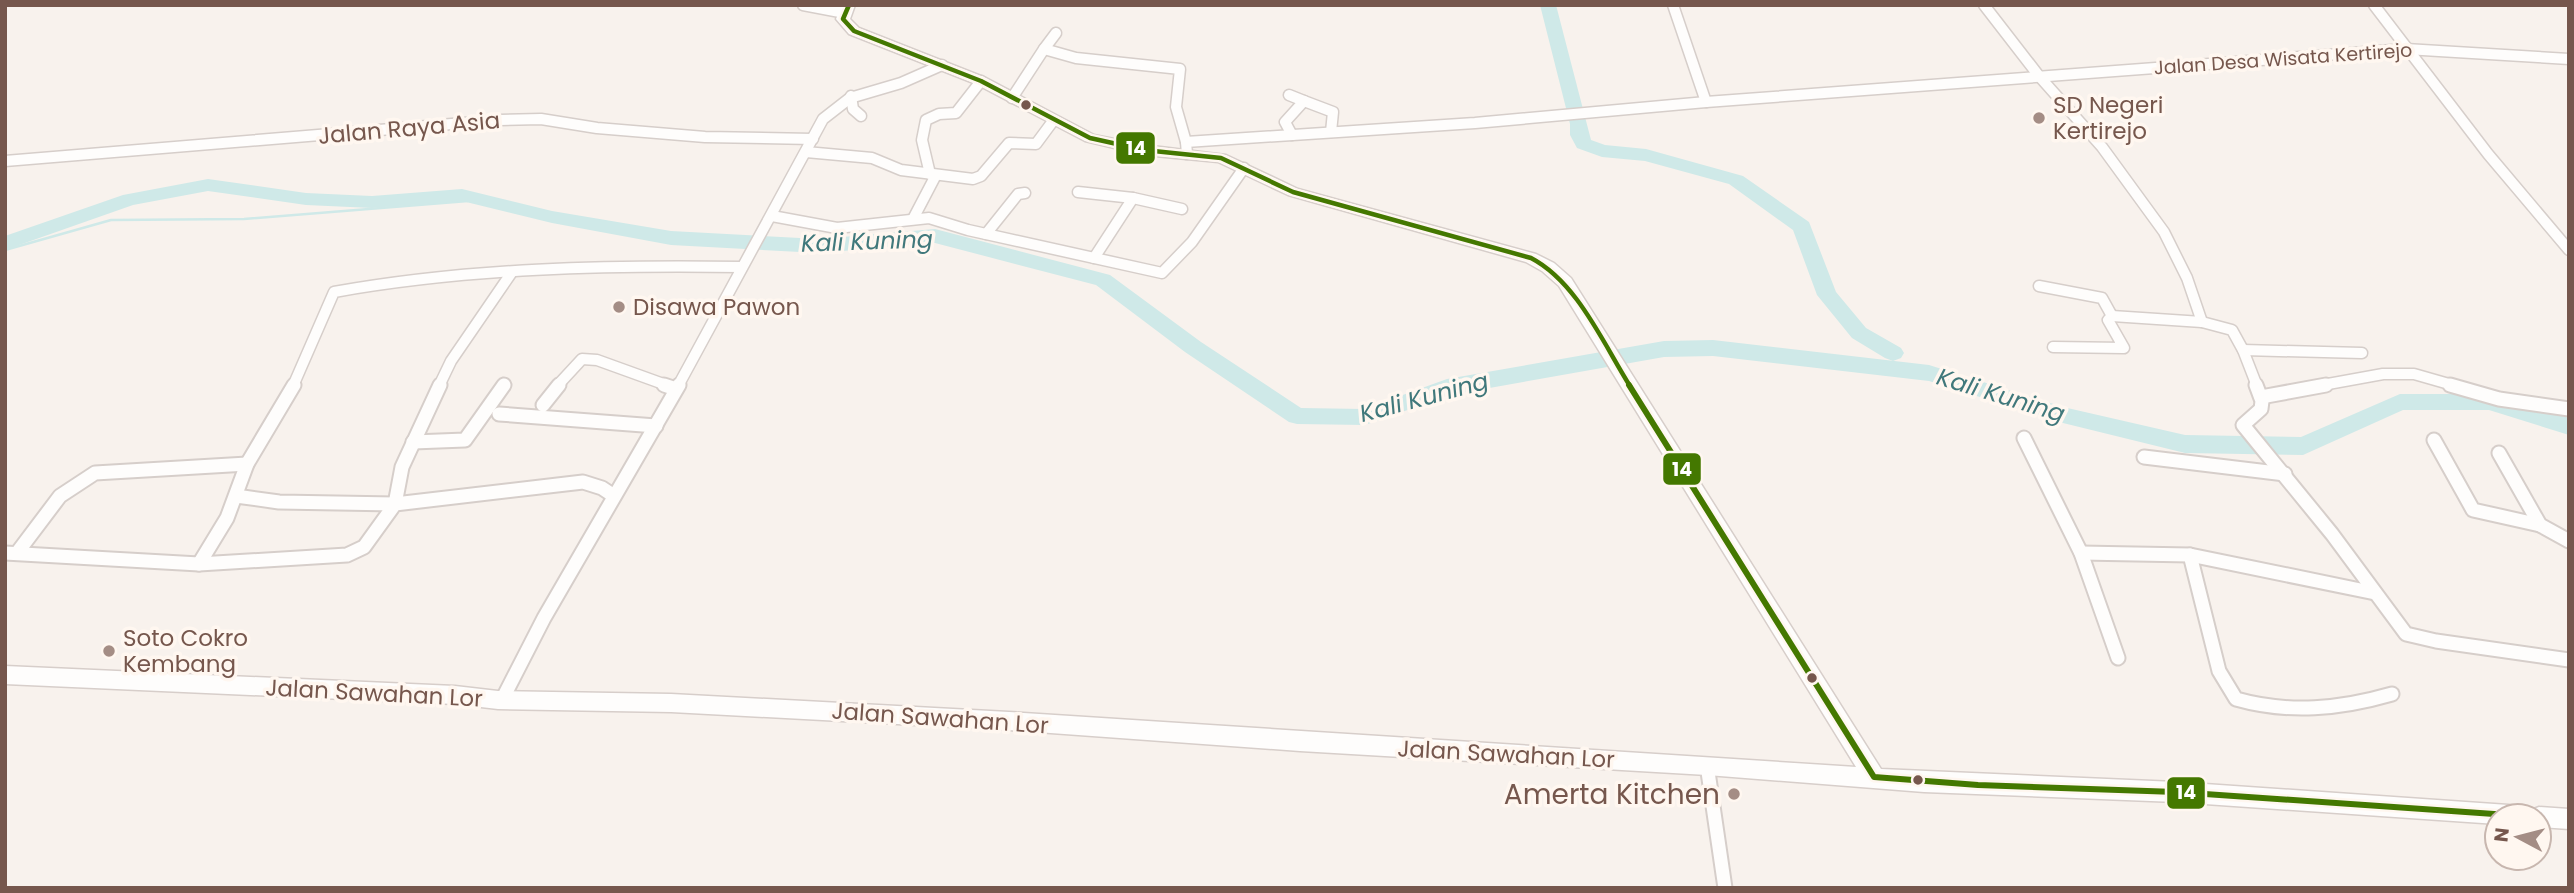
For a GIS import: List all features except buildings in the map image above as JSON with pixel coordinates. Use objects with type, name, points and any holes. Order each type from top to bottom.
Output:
[{"type":"main road","points":[[847,9],[844,19],[855,31],[981,81],[1078,134],[1144,150],[1186,148],[1244,167],[1276,187],[1531,258],[1548,267],[1565,282],[1874,777]]},
{"type":"main road","name":"Jalan Sawahan Lor","points":[[5,676],[455,695],[502,700],[767,708],[1707,765],[1978,785],[2217,794],[2483,813]]},
{"type":"street","points":[[803,5],[847,9]]},
{"type":"street","points":[[1673,5],[1706,102]]},
{"type":"street","points":[[1984,5],[2039,76],[2102,147],[2164,232],[2187,278],[2202,322]]},
{"type":"street","points":[[2374,5],[2488,155],[2569,250]]},
{"type":"street","points":[[1012,98],[1056,33]]},
{"type":"street","name":"Jalan Desa Wisata Kertirejo","points":[[1186,148],[1292,135],[1475,123],[1706,102],[2406,48],[2569,59]]},
{"type":"street","points":[[1044,49],[1076,58],[1180,69],[1176,107],[1186,148]]},
{"type":"street","points":[[502,700],[544,618],[656,426],[834,105],[851,96],[902,83],[942,65]]},
{"type":"street","points":[[913,219],[933,175],[921,136],[926,120],[939,114],[957,113],[981,81]]},
{"type":"street","points":[[1289,95],[1333,112],[1331,132]]},
{"type":"street","points":[[851,96],[853,109],[861,116]]},
{"type":"street","points":[[1292,135],[1285,122],[1304,101]]},
{"type":"street","name":"Jalan Raya Asia","points":[[5,162],[500,120],[541,119],[597,128],[705,136],[813,139]]},
{"type":"street","points":[[806,152],[872,158],[894,168],[933,175],[978,178],[1006,145],[1015,142],[1036,144],[1053,121]]},
{"type":"street","points":[[772,216],[837,228],[913,219],[940,220],[986,234],[1160,273],[1167,272],[1188,247],[1244,167]]},
{"type":"street","points":[[1078,192],[1133,198],[1182,209]]},
{"type":"street","points":[[986,234],[1018,194],[1025,193]]},
{"type":"street","points":[[1094,258],[1133,198]]},
{"type":"street","points":[[199,564],[227,518],[247,464],[290,394],[334,292],[433,278],[512,272],[650,266],[742,267]]},
{"type":"street","points":[[11,553],[199,564],[347,555],[363,547],[395,504],[402,467],[450,361],[512,272]]},
{"type":"street","points":[[2039,286],[2097,296],[2104,300],[2112,316]]},
{"type":"street","points":[[2112,316],[2202,322],[2232,330],[2243,350],[2261,397],[2261,410],[2243,425],[2281,469],[2401,630],[2411,637],[2569,660]]},
{"type":"street","points":[[2053,347],[2122,349],[2123,343],[2108,320],[2112,316]]},
{"type":"street","points":[[2243,350],[2362,353]]},
{"type":"street","points":[[544,405],[569,371],[582,359],[597,360],[676,389]]},
{"type":"street","points":[[2261,397],[2383,374],[2414,374],[2498,399],[2569,409]]},
{"type":"street","points":[[413,442],[465,440],[504,385]]},
{"type":"street","points":[[499,414],[656,426]]},
{"type":"street","points":[[2024,438],[2081,553],[2118,658]]},
{"type":"street","points":[[2434,440],[2473,510],[2540,525],[2569,541]]},
{"type":"street","points":[[2499,453],[2540,525]]},
{"type":"street","points":[[2144,457],[2281,469]]},
{"type":"street","points":[[11,553],[59,495],[80,478],[95,472],[247,464]]},
{"type":"street","points":[[236,496],[279,502],[395,504],[583,482],[602,488],[614,496]]},
{"type":"street","points":[[2081,553],[2190,555],[2375,593]]},
{"type":"street","points":[[2190,555],[2219,671],[2236,699],[2290,707],[2333,708],[2392,694]]},
{"type":"street","points":[[1707,765],[1725,888]]},
{"type":"waterway","points":[[1548,5],[1579,124],[1579,135],[1584,144],[1602,151],[1646,155],[1736,180],[1802,227],[1827,295],[1859,333],[1893,353]]},
{"type":"waterway","name":"Kali Kuning","points":[[5,243],[130,199],[208,185],[306,199],[372,202],[462,195],[552,217],[671,238],[819,246],[935,236],[1103,280],[1193,347],[1297,416],[1365,417],[1447,387],[1664,349],[1713,348],[1929,373],[2063,415],[2185,444],[2303,446],[2400,402],[2489,402],[2569,427]]},
{"type":"waterway","points":[[5,250],[111,220],[244,219],[468,201]]},
{"type":"transit line","name":"14","points":[[849,5],[843,19],[854,31],[981,81],[1090,138],[1144,150],[1221,158],[1293,192],[1531,258],[1548,267],[1565,282],[1874,777],[1978,785],[2176,792],[2483,813]]},
{"type":"place","name":"SD Negeri Kertirejo","points":[[2039,118]]},
{"type":"place","name":"Disawa Pawon","points":[[619,307]]},
{"type":"place","name":"Soto Cokro Kembang","points":[[109,651]]},
{"type":"place","name":"Amerta Kitchen","points":[[1734,794]]}]
